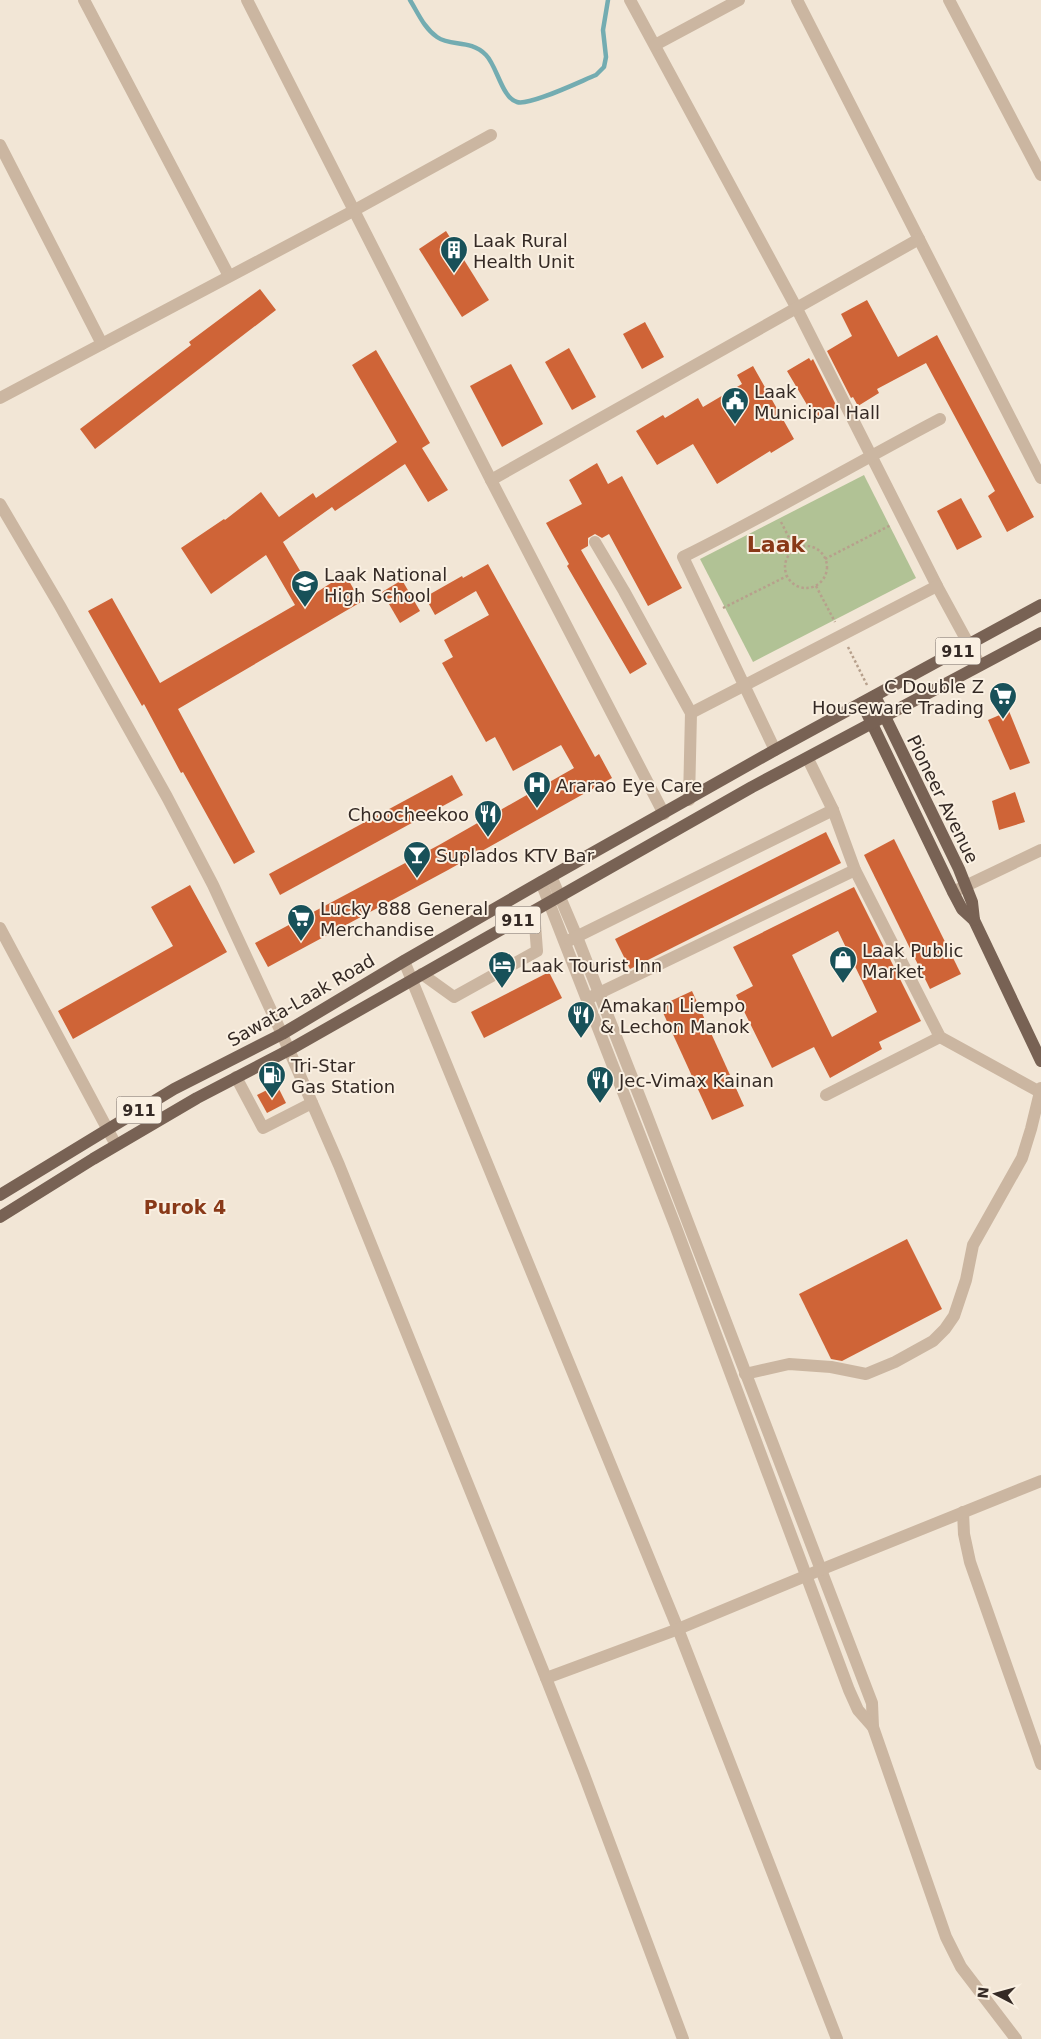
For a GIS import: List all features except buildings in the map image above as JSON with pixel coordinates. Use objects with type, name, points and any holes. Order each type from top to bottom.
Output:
[{"type":"main road","name":"Sawata-Laak Road","points":[[0,1194],[174,1089],[282,1034],[546,879],[775,750],[1041,605]]},
{"type":"main road","name":"Sawata-Laak Road","points":[[0,1217],[116,1145],[236,1077],[289,1050],[752,787],[808,759],[884,716],[1041,633]]},
{"type":"main road","name":"Pioneer Avenue","points":[[874,696],[959,869],[972,902],[974,920],[1041,1061]]},
{"type":"main road","name":"Pioneer Avenue","points":[[862,703],[953,892],[962,909],[974,920]]},
{"type":"street","points":[[84,0],[229,276]]},
{"type":"street","points":[[247,0],[491,480],[664,814]]},
{"type":"street","points":[[630,0],[796,307],[937,586],[980,665]]},
{"type":"street","points":[[655,44],[739,0]]},
{"type":"street","points":[[797,0],[1041,478]]},
{"type":"street","points":[[949,0],[1041,175]]},
{"type":"street","points":[[0,398],[354,211],[491,135]]},
{"type":"street","points":[[0,145],[102,344]]},
{"type":"street","points":[[491,480],[919,239]]},
{"type":"street","points":[[775,750],[683,557],[775,510],[940,419]]},
{"type":"street","points":[[0,504],[70,622],[167,797],[213,885],[282,1034],[312,1103],[546,1678],[682,2039]]},
{"type":"street","points":[[594,542],[624,591],[691,713],[689,800]]},
{"type":"street","points":[[691,713],[937,586]]},
{"type":"street","points":[[744,1374],[790,1364],[831,1367],[866,1374],[895,1362],[933,1341],[954,1316],[966,1280],[973,1245],[1022,1158],[1041,1090],[940,1037],[855,870],[833,810],[808,759]]},
{"type":"street","points":[[571,940],[833,810]]},
{"type":"street","points":[[953,892],[1041,850]]},
{"type":"street","points":[[587,999],[855,870]]},
{"type":"street","points":[[546,879],[571,940],[599,993],[872,1703],[873,1727],[954,1954],[971,1981],[1016,2039]]},
{"type":"street","points":[[417,977],[454,997],[537,951],[534,911]]},
{"type":"street","points":[[0,928],[116,1145]]},
{"type":"street","points":[[571,940],[587,999],[678,1234],[852,1698],[861,1714],[873,1727]]},
{"type":"street","points":[[404,961],[417,977],[678,1629],[837,2039]]},
{"type":"street","points":[[826,1095],[940,1037]]},
{"type":"street","points":[[236,1077],[263,1128],[312,1103]]},
{"type":"street","points":[[546,1678],[678,1629],[1041,1480]]},
{"type":"street","points":[[963,1512],[964,1534],[970,1562],[1041,1764]]},
{"type":"path","points":[[775,510],[795,549]]},
{"type":"path","points":[[826,559],[904,518]]},
{"type":"path","points":[[811,546],[818,549],[826,559],[827,571],[825,577],[816,586],[802,588],[796,586],[787,576],[785,562],[795,549],[811,546]]},
{"type":"path","points":[[710,614],[787,576]]},
{"type":"green space","points":[[864,475],[916,578],[753,662],[700,559]]},
{"type":"waterway","points":[[410,0],[425,25],[437,37],[448,42],[474,47],[486,55],[507,95],[517,102],[544,97],[596,75],[604,67],[606,57],[603,30],[608,0]]},
{"type":"place","name":"Laak Rural Health Unit","points":[[454,274]]},
{"type":"place","name":"Laak Municipal Hall","points":[[735,425]]},
{"type":"place","name":"Laak National High School","points":[[305,608]]},
{"type":"place","name":"C Double Z Houseware Trading","points":[[1003,720]]},
{"type":"place","name":"Ararao Eye Care","points":[[537,809]]},
{"type":"place","name":"Choocheekoo","points":[[488,838]]},
{"type":"place","name":"Suplados KTV Bar","points":[[417,879]]},
{"type":"place","name":"Lucky 888 General Merchandise","points":[[301,942]]},
{"type":"place","name":"Laak Public Market","points":[[843,984]]},
{"type":"place","name":"Laak Tourist Inn","points":[[502,989]]},
{"type":"place","name":"Amakan Liempo & Lechon Manok","points":[[581,1039]]},
{"type":"place","name":"Tri-Star Gas Station","points":[[272,1099]]},
{"type":"place","name":"Jec-Vimax Kainan","points":[[600,1104]]},
{"type":"district","name":"Laak","points":[[776,544]]},
{"type":"district","name":"Purok 4","points":[[185,1207]]}]
